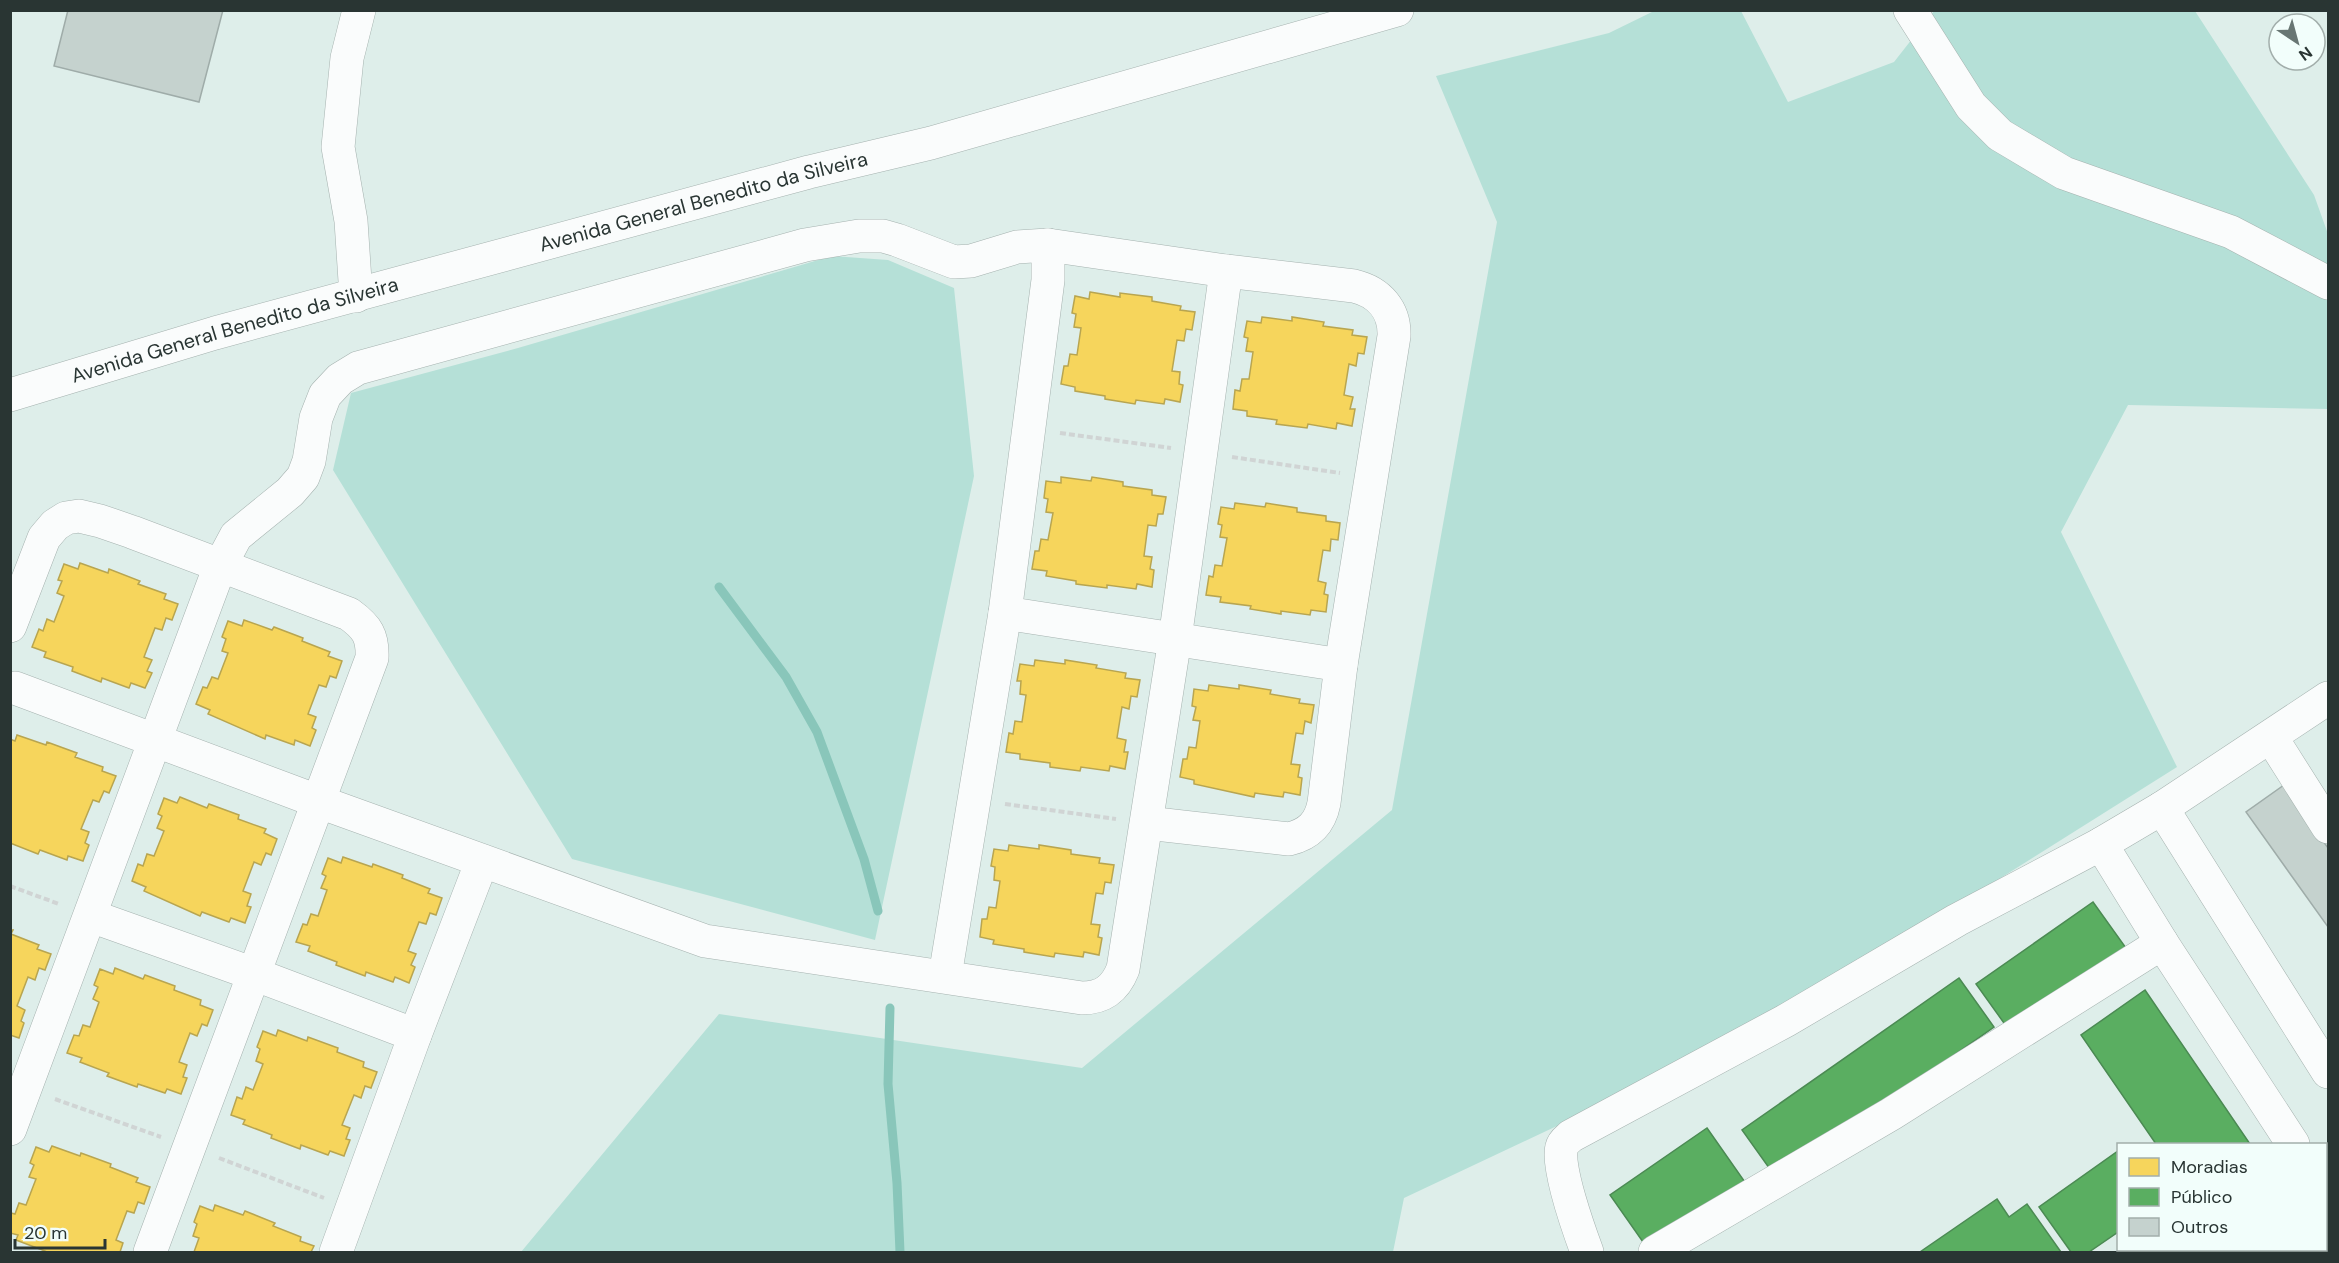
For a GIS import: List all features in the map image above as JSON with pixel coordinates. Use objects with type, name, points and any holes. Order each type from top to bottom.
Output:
[{"type":"street","points":[[356,296],[351,221],[338,147],[347,58],[359,10]]},
{"type":"street","name":"Avenida General Benedito da Silveira","points":[[10,394],[204,336],[809,172],[931,143],[1396,10]]},
{"type":"street","points":[[1910,10],[1971,106],[2000,135],[2064,173],[2231,232],[2328,283]]},
{"type":"street","points":[[10,1130],[18,1085],[91,916],[219,567],[236,536],[290,492],[303,477],[309,461],[316,418],[325,395],[340,379],[358,368],[656,285],[823,241],[860,236],[883,236],[943,260],[960,263],[1017,247],[1048,245],[1364,289],[1379,298],[1392,316],[1394,336],[1341,665],[1324,803],[1319,820],[1308,832],[1289,839],[1147,823]]},
{"type":"street","points":[[945,976],[1005,613],[1047,280],[1048,245]]},
{"type":"street","points":[[12,683],[154,742],[705,941],[1082,998],[1096,997],[1108,991],[1118,980],[1123,969],[1175,639],[1226,271]]},
{"type":"street","points":[[10,626],[44,538],[51,529],[66,518],[78,516],[100,521],[349,614],[360,622],[372,643],[372,658],[150,1252]]},
{"type":"street","points":[[1005,613],[1341,665]]},
{"type":"street","points":[[1587,1252],[1574,1215],[1560,1155],[1562,1144],[1571,1136],[1785,1021],[1957,920],[2101,844],[2162,808],[2328,699]]},
{"type":"street","points":[[2271,737],[2328,827]]},
{"type":"street","points":[[2162,808],[2328,1072]]},
{"type":"street","points":[[2101,844],[2162,943],[2292,1143]]},
{"type":"street","points":[[336,1252],[415,1035],[483,861]]},
{"type":"street","points":[[91,916],[415,1035]]},
{"type":"street","points":[[1655,1252],[1891,1114],[2162,943]]},
{"type":"path","points":[[974,800],[1147,823]]},
{"type":"path","points":[[10,886],[91,916]]},
{"type":"green space","points":[[1654,11],[1741,11],[1788,102],[1894,62],[1934,11],[2195,11],[2314,195],[2328,234],[2328,409],[2128,405],[2061,532],[2177,767],[1754,1033],[1404,1198],[1393,1252],[521,1252],[719,1014],[1082,1068],[1392,810],[1497,222],[1436,76],[1609,33]]},
{"type":"green space","points":[[832,256],[888,260],[954,288],[974,476],[875,940],[572,859],[333,470],[351,393],[518,348]]},
{"type":"building: Moradias","points":[[1090,292],[1120,297],[1120,293],[1152,297],[1152,301],[1181,306],[1180,310],[1195,312],[1192,330],[1186,329],[1184,341],[1177,340],[1172,371],[1180,372],[1179,384],[1183,385],[1180,402],[1165,399],[1164,404],[1136,400],[1135,404],[1075,391],[1075,387],[1061,384],[1064,366],[1068,366],[1070,354],[1077,355],[1081,328],[1074,327],[1076,314],[1072,313],[1075,296],[1089,299]]},
{"type":"building: Moradias","points":[[1262,317],[1292,321],[1292,317],[1324,322],[1323,326],[1353,330],[1352,335],[1367,337],[1364,354],[1358,353],[1356,366],[1349,364],[1344,395],[1353,397],[1350,409],[1355,409],[1352,426],[1337,423],[1336,429],[1308,424],[1307,428],[1276,424],[1277,420],[1247,416],[1247,411],[1233,409],[1235,390],[1240,391],[1242,379],[1249,379],[1253,352],[1246,351],[1248,338],[1244,337],[1247,321],[1261,323]]},
{"type":"building: Moradias","points":[[1061,477],[1091,481],[1092,477],[1123,482],[1123,486],[1152,490],[1152,495],[1166,497],[1163,514],[1158,514],[1156,526],[1148,525],[1144,556],[1152,557],[1150,569],[1154,570],[1152,587],[1137,584],[1136,589],[1107,585],[1107,588],[1076,584],[1076,581],[1046,576],[1047,571],[1032,569],[1035,551],[1039,551],[1041,539],[1048,540],[1053,513],[1046,512],[1048,499],[1044,498],[1046,481],[1061,483]]},
{"type":"building: Moradias","points":[[1235,503],[1265,507],[1266,503],[1297,508],[1297,512],[1326,516],[1326,521],[1340,523],[1338,540],[1331,539],[1330,551],[1323,550],[1318,581],[1326,583],[1324,594],[1328,595],[1326,612],[1311,610],[1310,615],[1281,611],[1281,614],[1250,609],[1251,606],[1220,602],[1221,597],[1206,595],[1209,576],[1213,577],[1215,565],[1222,566],[1227,538],[1220,537],[1222,525],[1218,524],[1221,507],[1234,509]]},
{"type":"building: Moradias","points":[[80,563],[108,573],[109,569],[140,581],[138,584],[166,594],[164,599],[178,604],[172,620],[166,618],[162,630],[155,628],[144,657],[152,660],[147,671],[152,673],[145,688],[131,683],[129,688],[102,678],[101,682],[72,671],[73,667],[44,657],[46,652],[32,647],[39,629],[43,631],[47,619],[54,622],[64,596],[57,593],[62,581],[58,580],[64,564],[78,569]]},
{"type":"building: Moradias","points":[[244,620],[272,630],[274,627],[303,638],[302,641],[330,652],[328,656],[342,661],[336,678],[330,676],[326,687],[319,685],[308,714],[316,717],[312,728],[316,730],[310,746],[295,740],[294,745],[266,735],[265,739],[208,714],[210,710],[196,704],[203,687],[207,688],[212,677],[218,679],[228,653],[222,651],[226,639],[222,637],[228,621],[242,626]]},
{"type":"building: Moradias","points":[[1035,660],[1065,664],[1065,660],[1097,665],[1096,668],[1126,673],[1125,678],[1140,680],[1137,697],[1131,696],[1129,709],[1122,707],[1117,738],[1126,740],[1124,752],[1128,752],[1125,769],[1110,766],[1109,771],[1081,767],[1080,771],[1050,767],[1050,763],[1020,759],[1020,754],[1006,752],[1009,733],[1013,734],[1015,721],[1022,722],[1026,695],[1020,694],[1021,681],[1017,681],[1020,664],[1034,666]]},
{"type":"building: Moradias","points":[[1209,685],[1239,689],[1239,685],[1271,690],[1270,694],[1300,699],[1299,703],[1314,705],[1311,723],[1305,721],[1303,734],[1296,733],[1291,764],[1300,765],[1298,777],[1302,778],[1300,795],[1284,792],[1283,797],[1255,793],[1254,797],[1194,784],[1194,780],[1180,777],[1183,759],[1187,759],[1189,747],[1196,748],[1200,721],[1193,720],[1196,707],[1192,706],[1194,689],[1208,691]]},
{"type":"building: Moradias","points":[[17,735],[46,745],[47,742],[77,753],[75,757],[103,767],[102,771],[116,776],[109,793],[104,791],[99,802],[93,800],[81,829],[89,832],[85,843],[89,845],[83,861],[68,856],[67,860],[40,850],[38,854],[10,843],[10,739],[15,741]]},
{"type":"building: Moradias","points":[[180,797],[207,808],[209,804],[239,815],[238,819],[266,829],[264,833],[277,839],[271,855],[266,853],[261,865],[254,862],[243,891],[251,894],[247,906],[251,907],[245,923],[231,918],[229,922],[202,912],[200,916],[144,891],[146,887],[132,881],[138,864],[143,866],[147,854],[154,856],[164,831],[157,828],[162,816],[158,814],[164,798],[177,803]]},
{"type":"building: Moradias","points":[[1009,845],[1039,849],[1039,845],[1071,850],[1071,854],[1100,858],[1099,863],[1114,865],[1111,883],[1105,882],[1103,894],[1096,893],[1091,924],[1100,925],[1098,937],[1102,938],[1099,955],[1084,952],[1083,957],[1055,953],[1054,957],[993,944],[994,940],[980,937],[982,919],[987,919],[989,907],[996,908],[1000,881],[994,880],[995,867],[991,866],[994,849],[1008,851]]},
{"type":"building: Moradias","points":[[343,857],[372,867],[373,864],[403,875],[402,878],[430,889],[428,893],[442,898],[436,915],[430,913],[426,924],[419,922],[408,951],[416,954],[411,965],[415,967],[409,983],[395,977],[393,982],[366,972],[365,976],[336,965],[337,962],[308,951],[310,946],[296,942],[303,924],[307,925],[311,914],[318,916],[327,890],[321,888],[326,876],[322,874],[328,858],[341,863]]},
{"type":"building: Moradias","points":[[10,930],[13,930],[11,934],[39,945],[37,949],[51,954],[45,970],[39,968],[35,980],[28,977],[17,1006],[25,1010],[19,1038],[10,1035]]},
{"type":"building: Moradias","points":[[115,968],[143,979],[145,975],[175,986],[174,990],[201,1000],[200,1005],[213,1010],[207,1026],[202,1024],[197,1036],[190,1033],[179,1062],[187,1065],[183,1077],[187,1078],[181,1094],[167,1089],[165,1093],[138,1084],[137,1087],[107,1076],[109,1073],[80,1062],[82,1058],[67,1053],[74,1035],[79,1036],[83,1025],[90,1027],[99,1002],[93,999],[98,987],[94,985],[100,969],[113,974]]},
{"type":"building: Moradias","points":[[278,1030],[307,1041],[308,1037],[338,1048],[337,1052],[364,1062],[363,1067],[377,1072],[371,1088],[365,1086],[361,1098],[354,1095],[342,1125],[350,1128],[346,1139],[350,1140],[344,1156],[330,1151],[328,1155],[301,1145],[300,1149],[271,1138],[272,1135],[243,1124],[245,1120],[231,1115],[237,1097],[242,1099],[246,1087],[253,1090],[263,1064],[256,1061],[260,1049],[257,1047],[263,1031],[276,1036]]},
{"type":"building: Moradias","points":[[52,1146],[111,1164],[110,1167],[138,1178],[136,1182],[150,1187],[144,1204],[138,1202],[134,1213],[127,1211],[116,1240],[123,1243],[120,1252],[44,1252],[16,1240],[18,1235],[10,1233],[11,1213],[15,1214],[19,1203],[26,1205],[36,1179],[29,1177],[34,1165],[30,1163],[36,1147],[49,1152]]},
{"type":"building: Moradias","points":[[215,1205],[243,1215],[245,1211],[275,1223],[273,1226],[301,1237],[300,1241],[314,1246],[311,1252],[194,1252],[199,1238],[193,1236],[197,1224],[194,1222],[200,1206],[213,1211]]},
{"type":"building: Público","points":[[2093,902],[2126,948],[2009,1030],[1976,984]]},
{"type":"building: Público","points":[[1959,978],[1994,1027],[1777,1179],[1742,1130]]},
{"type":"building: Público","points":[[2145,990],[2249,1143],[2155,1143],[2081,1035]]},
{"type":"building: Público","points":[[1707,1128],[1747,1185],[1650,1252],[1610,1195]]},
{"type":"building: Público","points":[[2117,1152],[2117,1233],[2089,1252],[2071,1252],[2039,1207]]},
{"type":"building: Público","points":[[1997,1199],[2009,1217],[2027,1204],[2061,1252],[1920,1252]]},
{"type":"building: Público","points":[[2229,1251],[2324,1252],[2230,1252]]},
{"type":"building: Outros","points":[[68,10],[223,10],[199,102],[54,66]]},
{"type":"building: Outros","points":[[2284,785],[2328,848],[2328,927],[2246,812]]},
{"type":"waterway","points":[[719,587],[786,677],[817,732],[864,859],[878,911]]},
{"type":"waterway","points":[[890,1008],[888,1084],[897,1183],[900,1252]]}]
